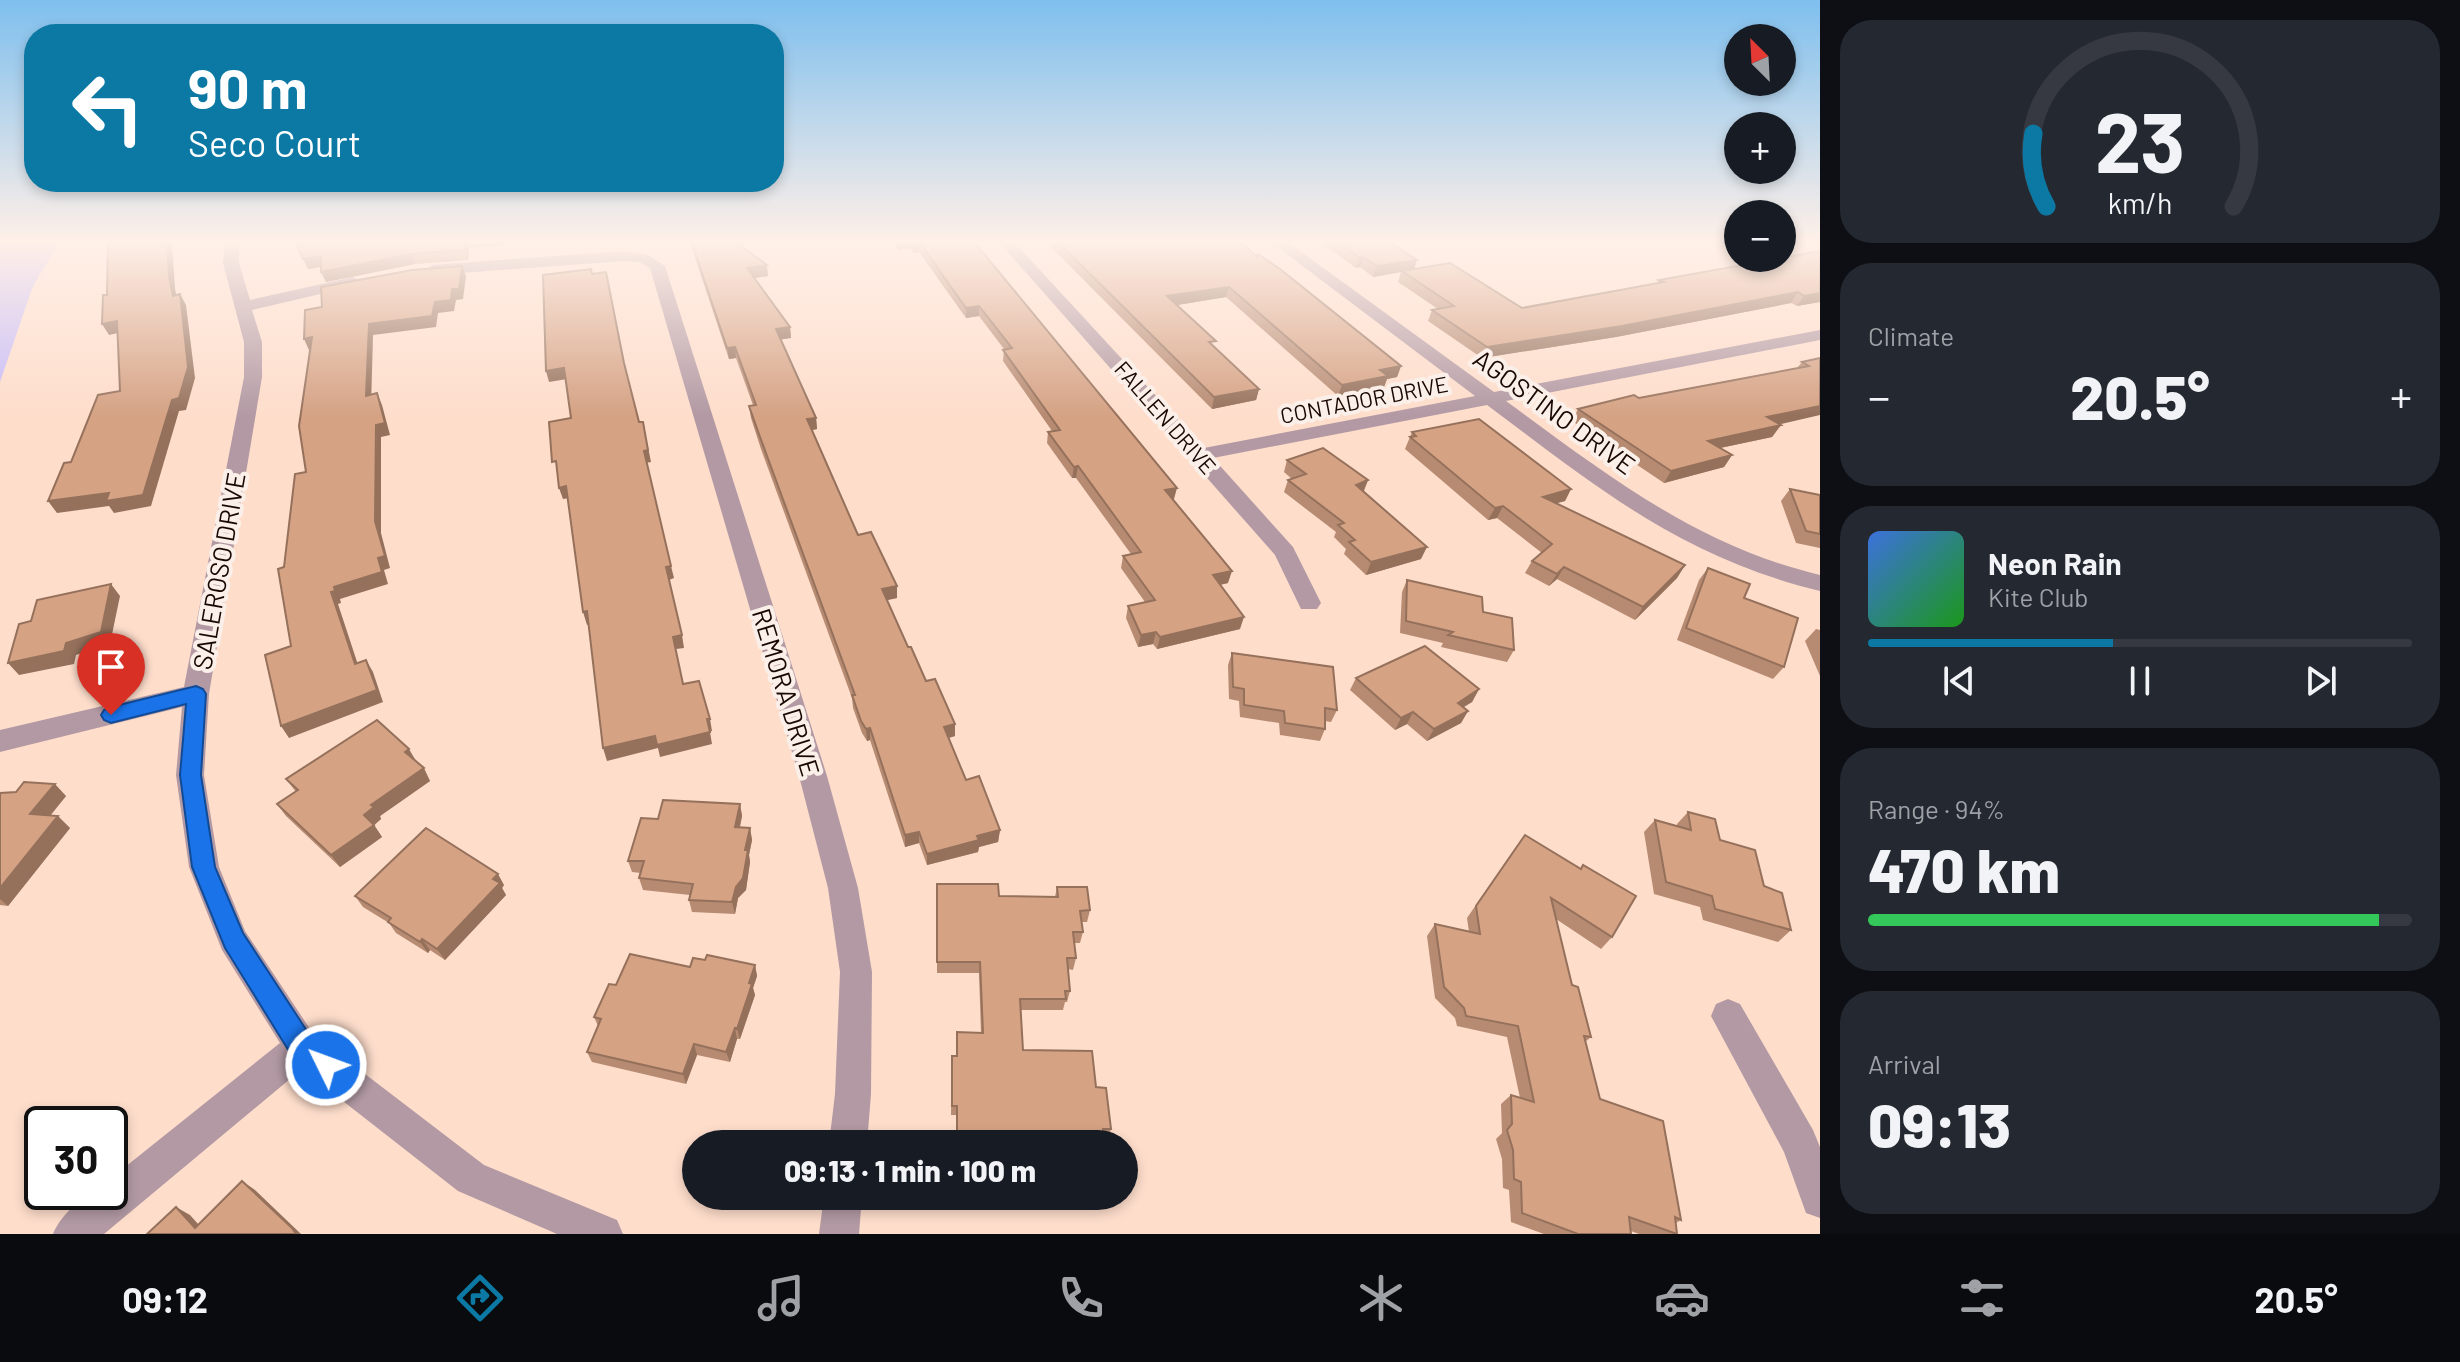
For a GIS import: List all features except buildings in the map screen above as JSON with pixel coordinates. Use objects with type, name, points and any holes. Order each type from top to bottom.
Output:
[{"type":"street","name":"SALEROSO DRIVE","points":[[240,301],[253,342],[253,377],[196,694],[190,775],[204,867],[233,940],[302,1047],[471,1178],[603,1234]]},
{"type":"street","points":[[242,307],[272,301]]},
{"type":"street","name":"REMORA DRIVE","points":[[668,301],[813,776],[843,888],[856,972],[849,1130]]},
{"type":"street","name":"FALLEN DRIVE","points":[[1059,301],[1285,552],[1309,603]]},
{"type":"street","name":"AGOSTINO DRIVE","points":[[1358,301],[1631,502],[1684,534],[1743,560],[1820,583]]},
{"type":"street","name":"CONTADOR DRIVE","points":[[1199,455],[1820,335]]},
{"type":"street","points":[[0,741],[196,694]]},
{"type":"street","points":[[1728,1016],[1800,1143],[1820,1199]]},
{"type":"street","points":[[73,1234],[302,1047]]},
{"type":"street","points":[[839,1234],[842,1210]]},
{"type":"shaded area","points":[[0,301],[28,301],[0,382]]},
{"type":"route","points":[[111,715],[196,694],[190,775],[204,867],[233,940],[302,1047],[326,1065]]}]
